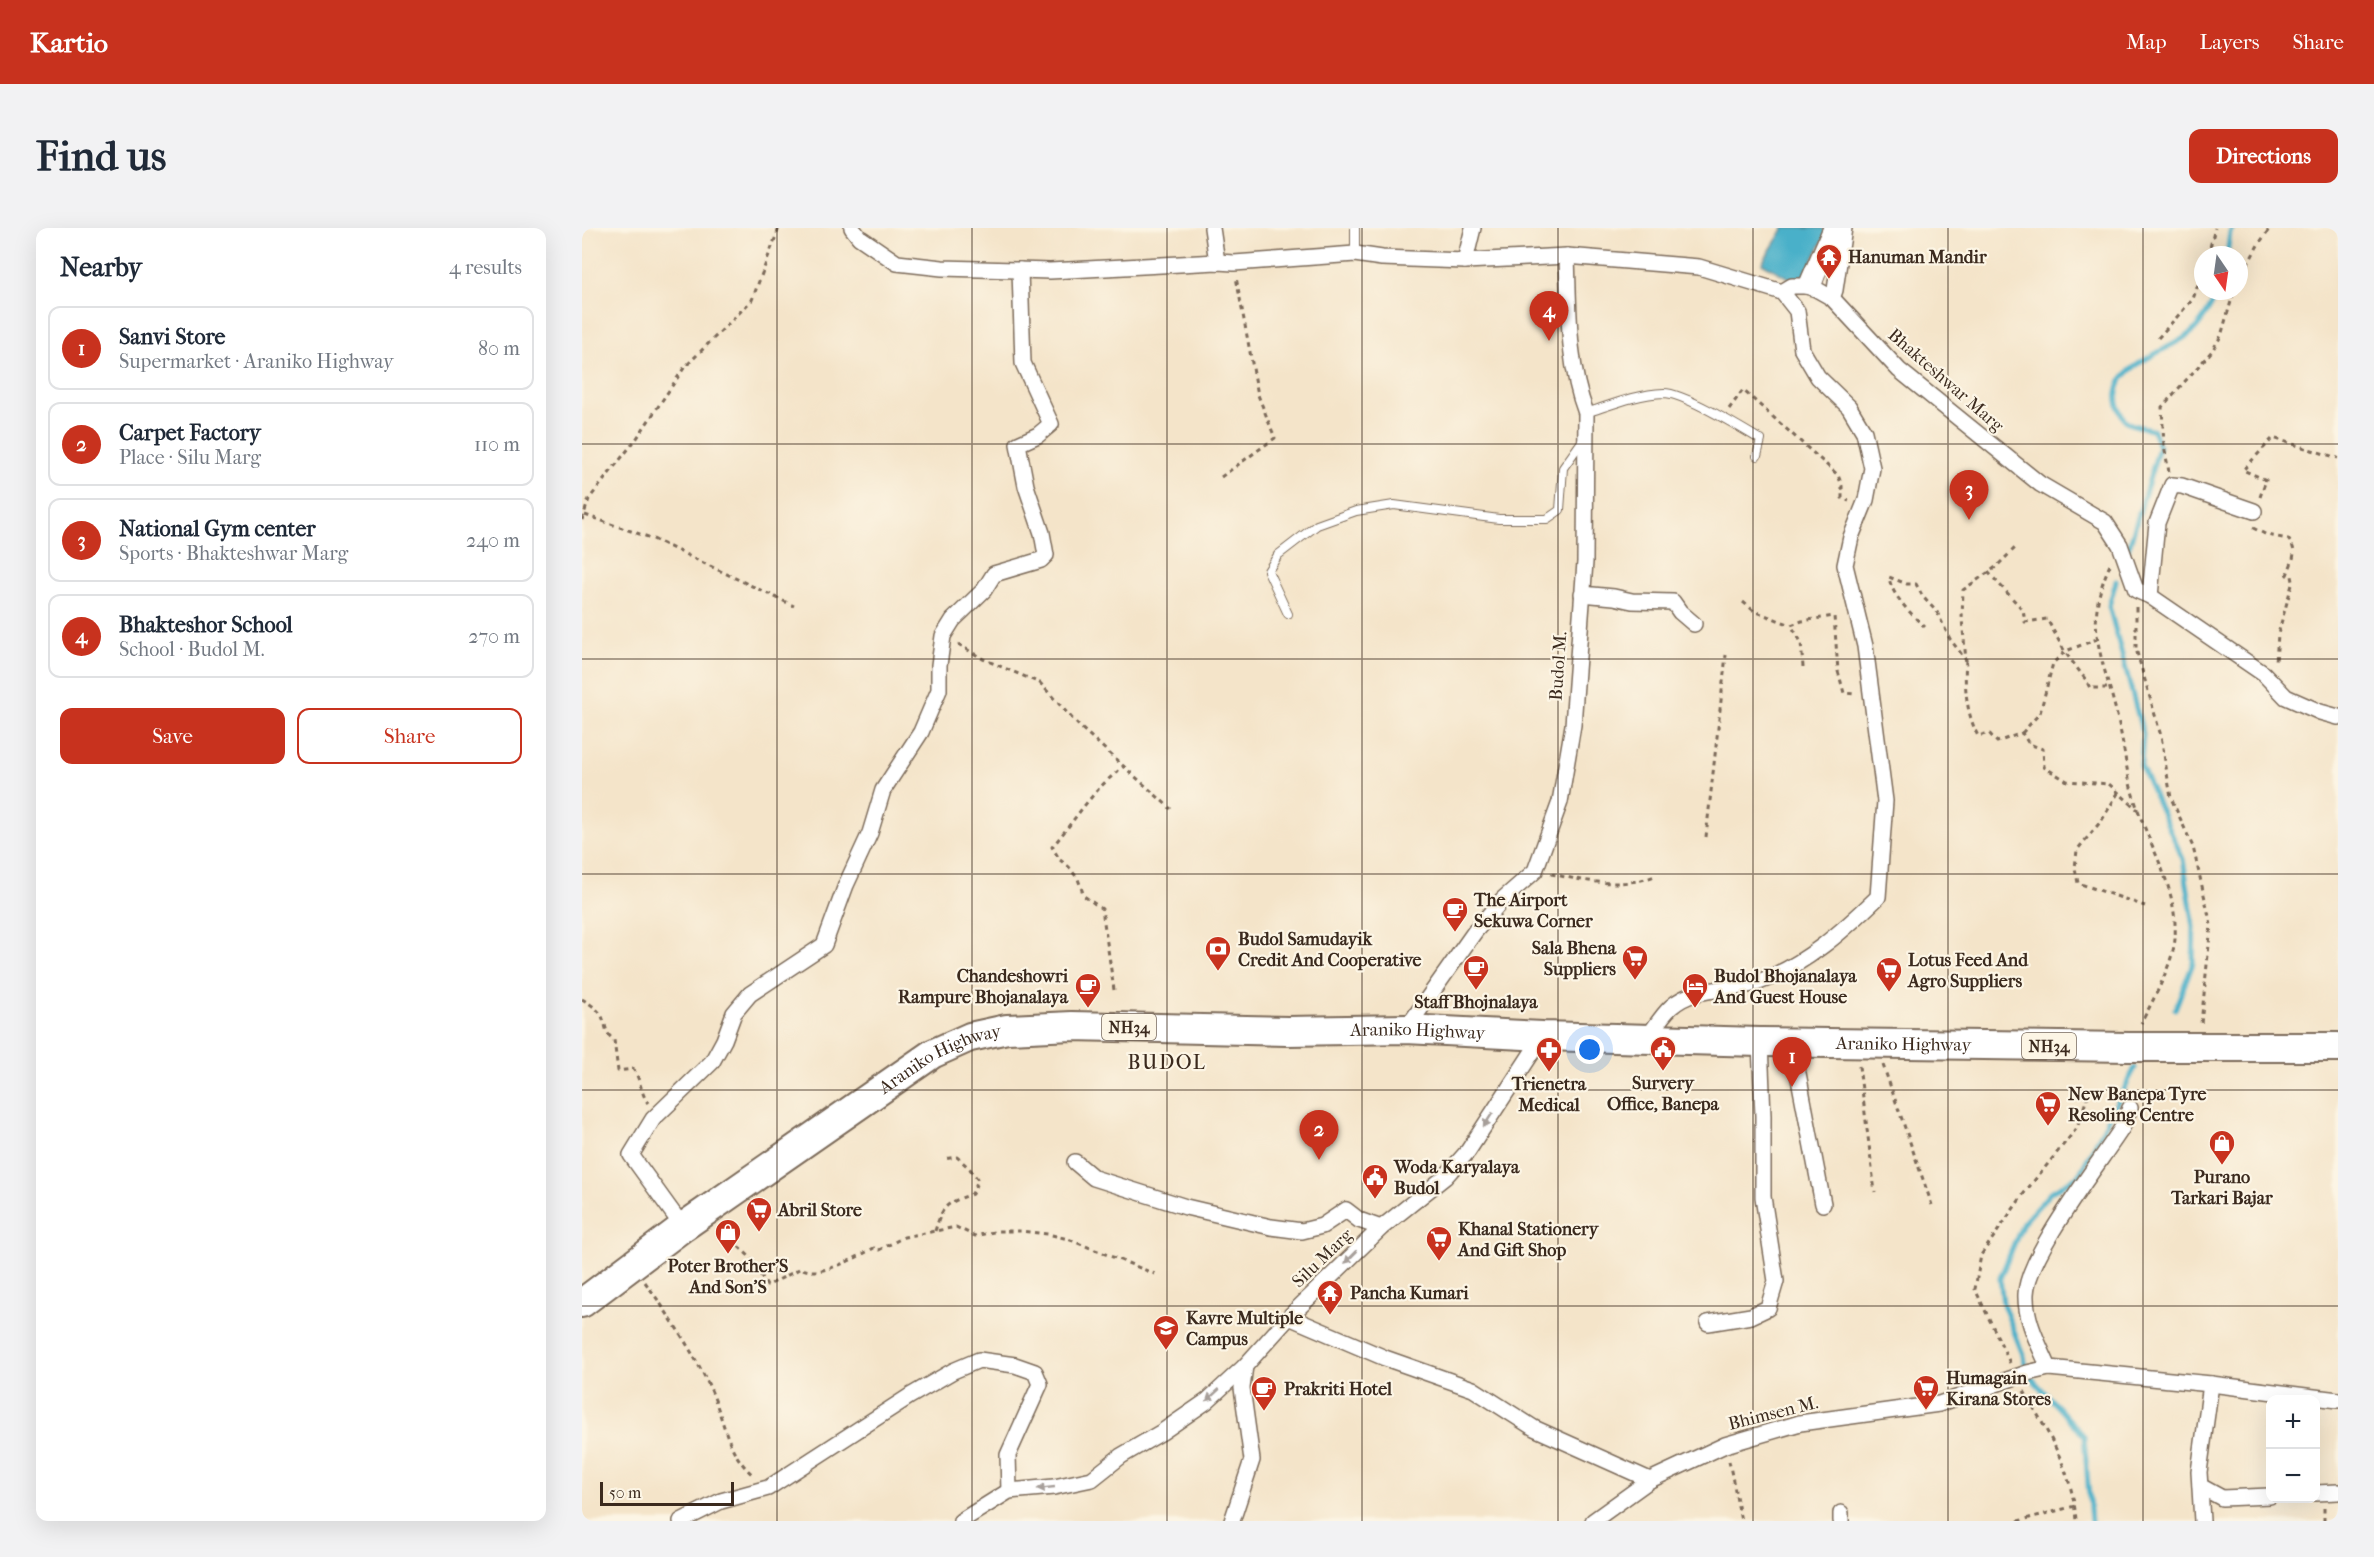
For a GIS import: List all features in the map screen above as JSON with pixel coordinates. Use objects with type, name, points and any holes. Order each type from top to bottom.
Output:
[{"type":"highway","name":"Araniko Highway","points":[[582,1303],[694,1219],[932,1054],[970,1037],[1007,1029],[1072,1026],[1288,1031],[1406,1029],[1543,1036],[1760,1042],[2129,1047],[2338,1047]]},
{"type":"street","points":[[852,228],[859,237],[897,263],[942,268],[1061,271],[1234,263],[1355,254],[1382,258],[1466,261],[1567,256],[1699,267],[1782,292],[1797,311],[1802,350],[1807,359],[1818,377],[1849,407],[1864,432],[1872,468],[1864,506],[1851,537],[1845,565],[1865,646],[1885,801],[1878,897],[1849,925],[1798,963],[1758,982],[1689,995],[1671,1007],[1646,1039]]},
{"type":"street","points":[[1212,228],[1217,262]]},
{"type":"street","points":[[1466,261],[1473,228]]},
{"type":"street","points":[[1782,292],[1792,286],[1811,287],[1831,228]]},
{"type":"street","points":[[1832,298],[1843,228]]},
{"type":"street","name":"Budol M.","points":[[1406,1029],[1476,930],[1503,899],[1534,871],[1560,802],[1573,725],[1585,562],[1586,413],[1580,397],[1569,328],[1567,256]]},
{"type":"street","points":[[694,1219],[631,1155],[653,1119],[712,1062],[724,1040],[734,1013],[750,994],[824,945],[846,885],[870,834],[883,790],[921,732],[939,690],[939,665],[943,636],[953,620],[984,590],[994,574],[1041,560],[1046,555],[1042,533],[1026,486],[1018,444],[1038,435],[1051,424],[1023,363],[1020,270]]},
{"type":"street","name":"Bhakteshwar Marg","points":[[1811,287],[1832,298],[1899,370],[2040,484],[2105,522],[2120,545],[2143,593]]},
{"type":"street","points":[[2254,511],[2182,486],[2172,485],[2157,523],[2143,593],[2264,674],[2286,697],[2338,717]]},
{"type":"street","points":[[1582,594],[1632,601],[1673,602],[1680,612],[1694,624]]},
{"type":"street","name":"Silu Marg","points":[[961,1521],[1009,1491],[1054,1487],[1092,1479],[1121,1456],[1162,1432],[1207,1401],[1245,1366],[1289,1317],[1381,1228],[1445,1177],[1468,1151],[1543,1036]]},
{"type":"street","points":[[1708,1323],[1751,1316],[1768,1308],[1776,1281],[1763,1197],[1760,1042]]},
{"type":"street","points":[[1792,1042],[1823,1204]]},
{"type":"street","points":[[2049,1368],[2026,1307],[2028,1279],[2044,1246],[2122,1128],[2130,1108]]},
{"type":"street","points":[[1076,1162],[1094,1178],[1186,1207],[1253,1223],[1302,1231],[1322,1226],[1346,1210],[1359,1220],[1381,1228]]},
{"type":"street","points":[[1289,1317],[1385,1358],[1473,1389],[1534,1428],[1650,1480]]},
{"type":"street","points":[[681,1521],[721,1501],[768,1488],[910,1396],[953,1371],[979,1360],[1015,1365],[1035,1372],[1040,1384],[1008,1455],[1009,1491]]},
{"type":"street","points":[[1232,1521],[1252,1460],[1242,1388],[1245,1366]]},
{"type":"street","name":"Bhimsen M.","points":[[1593,1521],[1650,1480],[1725,1445],[1800,1423],[1939,1404],[2027,1373],[2049,1368],[2211,1384],[2338,1400]]},
{"type":"street","points":[[2202,1521],[2199,1472],[2211,1384]]},
{"type":"street","points":[[2200,1486],[2222,1498],[2266,1496]]},
{"type":"street","points":[[2320,1493],[2338,1492]]},
{"type":"lane","points":[[1355,228],[1355,254]]},
{"type":"lane","points":[[1811,287],[1843,228]]},
{"type":"lane","points":[[1586,413],[1635,398],[1666,393],[1697,404],[1761,440],[1757,456]]},
{"type":"lane","points":[[1288,614],[1268,571],[1278,555],[1317,525],[1356,511],[1394,505],[1498,519],[1547,519],[1560,510],[1563,468],[1586,436]]},
{"type":"path","points":[[582,520],[589,499],[637,438],[684,368],[752,300],[779,228]]},
{"type":"path","points":[[2210,246],[2215,228]]},
{"type":"path","points":[[2248,264],[2270,228]]},
{"type":"path","points":[[1221,477],[1275,438],[1258,395],[1234,263]]},
{"type":"path","points":[[2158,338],[2194,296]]},
{"type":"path","points":[[2172,485],[2164,446],[2162,407],[2217,344],[2222,336],[2232,300]]},
{"type":"path","points":[[1723,418],[1743,390],[1838,475],[1842,486],[1842,498],[1864,506]]},
{"type":"path","points":[[2276,662],[2278,634],[2294,581],[2292,576],[2287,575],[2295,556],[2294,546],[2288,539],[2267,535],[2251,525],[2266,480],[2243,470],[2273,438],[2338,458]]},
{"type":"path","points":[[585,515],[651,538],[794,606]]},
{"type":"path","points":[[2120,545],[2102,581],[2095,618],[2097,639],[2101,664],[2118,720],[2128,777],[2138,811],[2167,879],[2172,898],[2175,940],[2160,986],[2129,1047]]},
{"type":"path","points":[[2016,546],[1988,572],[1963,590],[1962,619],[1967,699],[1972,724],[1978,736],[1989,733],[1996,742],[2022,733],[2040,712],[2053,663],[2065,652],[2097,639]]},
{"type":"path","points":[[1988,572],[2023,610],[2025,622],[2047,619],[2065,652],[2090,688],[2108,688]]},
{"type":"path","points":[[1925,627],[1914,617],[1894,590],[1889,577],[1907,584],[1916,584],[1923,597],[1937,612],[1950,639],[1966,660]]},
{"type":"path","points":[[2143,593],[2136,649],[2161,736],[2170,798],[2193,847],[2211,925],[2199,1046]]},
{"type":"path","points":[[1743,602],[1754,610],[1791,625],[1834,616],[1838,671],[1844,693],[1872,698]]},
{"type":"path","points":[[1791,625],[1801,642],[1803,667]]},
{"type":"path","points":[[943,636],[983,659],[1040,683],[1079,726],[1171,809]]},
{"type":"path","points":[[1706,837],[1726,655]]},
{"type":"path","points":[[2022,733],[2029,744],[2043,749],[2044,766],[2061,778],[2067,781],[2109,784],[2138,811]]},
{"type":"path","points":[[1114,990],[1102,909],[1084,896],[1078,879],[1060,860],[1052,847],[1077,818],[1093,792],[1125,766]]},
{"type":"path","points":[[2118,793],[2102,820],[2077,850],[2075,868],[2078,883],[2145,906]]},
{"type":"path","points":[[1534,871],[1615,885],[1639,882],[1655,876]]},
{"type":"path","points":[[582,999],[596,1009],[603,1019],[607,1035],[614,1040],[618,1071],[633,1069],[635,1072],[640,1093],[653,1119]]},
{"type":"path","points":[[1865,1043],[1875,1192]]},
{"type":"path","points":[[1865,1043],[1932,1205]]},
{"type":"path","points":[[935,1232],[941,1211],[949,1204],[972,1194],[978,1180],[957,1157],[943,1159]]},
{"type":"path","points":[[694,1219],[713,1223],[752,1259],[767,1286],[801,1268],[820,1270],[838,1266],[874,1248],[879,1250],[904,1237],[956,1227],[975,1236],[999,1231],[1048,1234],[1068,1239],[1155,1274]]},
{"type":"path","points":[[642,1278],[698,1364],[711,1391],[734,1455],[768,1488]]},
{"type":"path","points":[[1725,1445],[1741,1521]]},
{"type":"path","points":[[2018,1521],[2075,1506]]},
{"type":"water","points":[[1784,228],[1823,228],[1826,234],[1802,281],[1797,283],[1762,263]]},
{"type":"waterway","points":[[2228,246],[2230,232],[2233,228]]},
{"type":"waterway","points":[[2128,550],[2159,447],[2153,430],[2131,424],[2121,414],[2117,393],[2121,381],[2139,363],[2192,332],[2205,316],[2214,300]]},
{"type":"waterway","points":[[2116,581],[2109,606],[2143,734],[2141,766],[2183,859],[2194,927],[2193,963],[2175,1009]]},
{"type":"waterway","points":[[2091,1521],[2084,1436],[2027,1373],[2024,1357],[2003,1304],[2000,1278],[2023,1223],[2051,1192],[2079,1175],[2135,1068]]},
{"type":"place","name":"Hanuman Mandir","points":[[1829,280]]},
{"type":"place","name":"Bhakteshor School","points":[[1549,341]]},
{"type":"place","name":"National Gym center","points":[[1969,520]]},
{"type":"place","name":"The Airport Sekuwa Corner","points":[[1455,933]]},
{"type":"place","name":"Budol Samudayik Credit And Cooperative","points":[[1218,972]]},
{"type":"place","name":"Sala Bhena Suppliers","points":[[1635,981]]},
{"type":"place","name":"Staff Bhojnalaya","points":[[1476,991]]},
{"type":"place","name":"Lotus Feed And Agro Suppliers","points":[[1889,993]]},
{"type":"place","name":"Chandeshowri Rampure Bhojanalaya","points":[[1088,1009]]},
{"type":"place","name":"Budol Bhojanalaya And Guest House","points":[[1695,1009]]},
{"type":"place","name":"Survery Office, Banepa","points":[[1663,1072]]},
{"type":"place","name":"Trienetra Medical","points":[[1549,1073]]},
{"type":"place","name":"Sanvi Store","points":[[1792,1087]]},
{"type":"place","name":"New Banepa Tyre Resoling Centre","points":[[2048,1127]]},
{"type":"place","name":"Carpet Factory","points":[[1319,1160]]},
{"type":"place","name":"Purano Tarkari Bajar","points":[[2222,1166]]},
{"type":"place","name":"Woda Karyalaya Budol","points":[[1375,1200]]},
{"type":"place","name":"Abril Store","points":[[759,1233]]},
{"type":"place","name":"Poter Brother'S And Son'S","points":[[728,1255]]},
{"type":"place","name":"Khanal Stationery And Gift Shop","points":[[1439,1262]]},
{"type":"place","name":"Pancha Kumari","points":[[1330,1316]]},
{"type":"place","name":"Kavre Multiple Campus","points":[[1166,1351]]},
{"type":"place","name":"Humagain Kirana Stores","points":[[1926,1411]]},
{"type":"place","name":"Prakriti Hotel","points":[[1264,1412]]},
{"type":"district","name":"BUDOL","points":[[1167,1062]]}]
